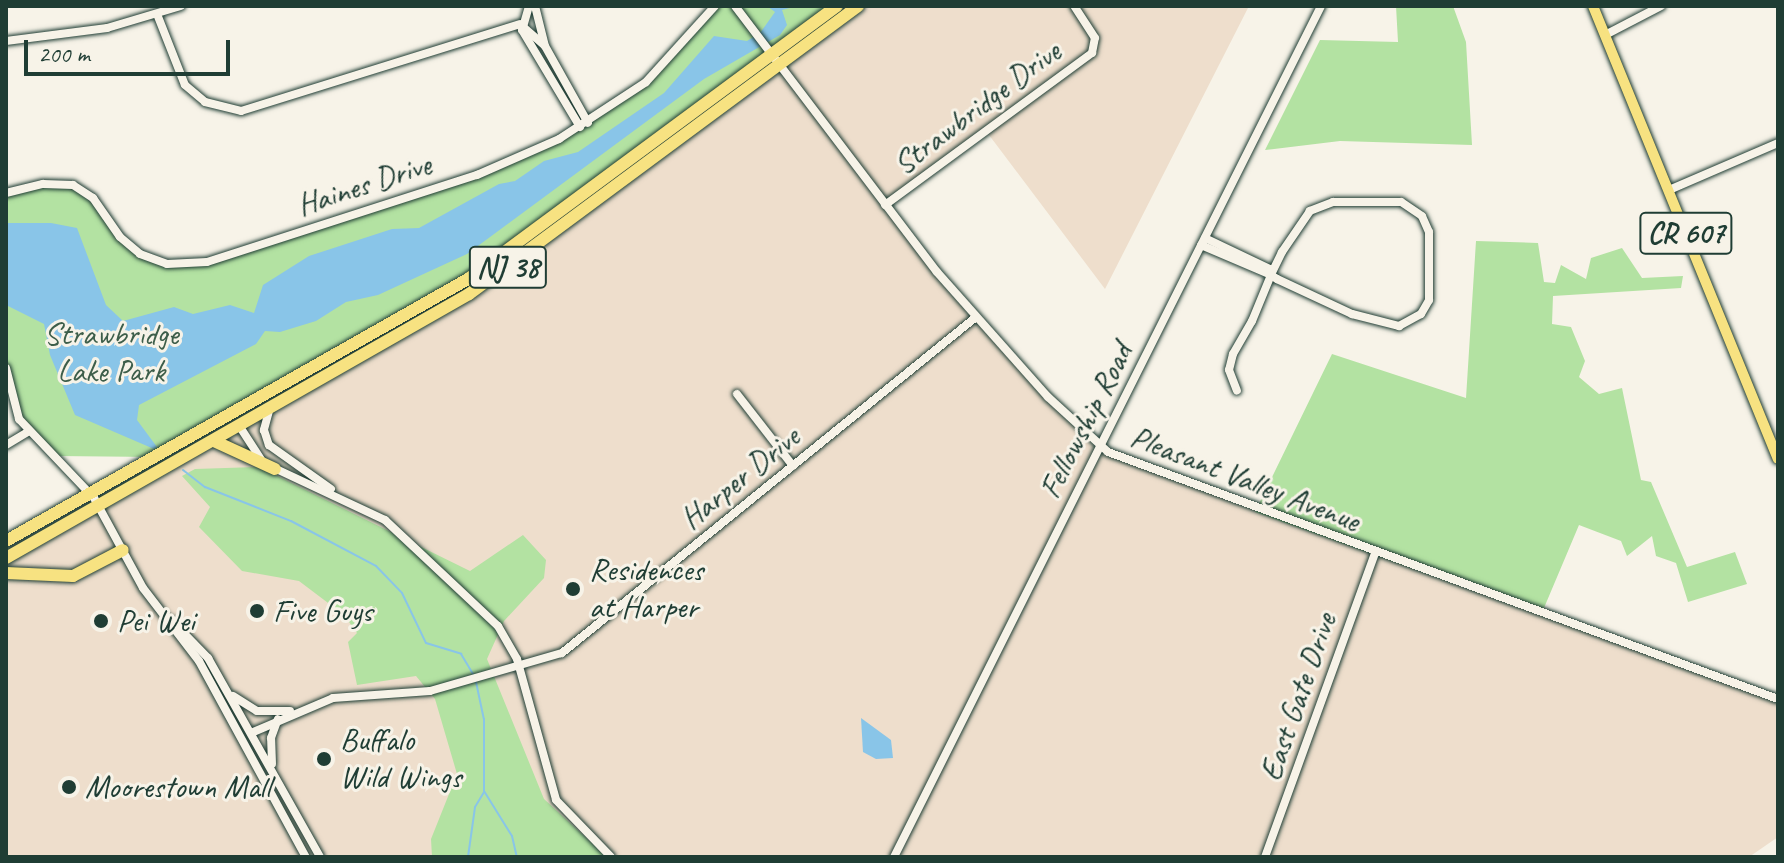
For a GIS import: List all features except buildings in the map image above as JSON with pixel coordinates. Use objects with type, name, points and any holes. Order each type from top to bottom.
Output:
[{"type":"highway","name":"NJ 38","points":[[6,541],[468,279],[837,6]]},
{"type":"highway","name":"NJ 38","points":[[6,558],[269,411],[487,282],[772,55],[858,6]]},
{"type":"highway","points":[[240,427],[247,413],[282,386]]},
{"type":"highway","points":[[214,441],[275,469]]},
{"type":"highway","points":[[6,573],[73,576],[123,550]]},
{"type":"main road","name":"CR 607","points":[[1593,6],[1776,445],[1778,459]]},
{"type":"street","points":[[6,41],[96,30],[181,6]]},
{"type":"street","points":[[157,14],[185,85],[205,102],[241,111],[520,24],[529,6]]},
{"type":"street","points":[[535,6],[545,46],[584,125]]},
{"type":"street","name":"Haines Drive","points":[[6,193],[43,184],[73,185],[93,198],[133,250],[158,262],[197,264],[477,175],[584,125],[652,77],[715,6]]},
{"type":"street","name":"Pleasant Valley Avenue","points":[[735,6],[885,205],[976,317],[1100,447],[1142,469],[1778,699]]},
{"type":"street","name":"Strawbridge Drive","points":[[885,205],[1092,53],[1095,38],[1074,6]]},
{"type":"street","name":"Fellowship Road","points":[[894,857],[1321,6]]},
{"type":"street","points":[[1605,35],[1661,6]]},
{"type":"street","points":[[520,24],[545,46]]},
{"type":"street","points":[[520,24],[584,125]]},
{"type":"street","points":[[1669,190],[1778,143]]},
{"type":"street","points":[[1237,391],[1230,363],[1271,275],[1304,216],[1324,203],[1401,202],[1416,209],[1426,223],[1429,300],[1421,314],[1408,323],[1390,326],[1362,318],[1271,275]]},
{"type":"street","points":[[1203,242],[1270,269],[1271,275]]},
{"type":"street","name":"Harper Drive","points":[[244,741],[251,733],[295,711],[338,697],[419,693],[519,667],[566,651],[976,317]]},
{"type":"street","points":[[6,368],[15,411],[29,431],[91,493],[154,604],[191,649],[306,857]]},
{"type":"street","points":[[737,394],[793,466]]},
{"type":"street","points":[[269,411],[264,430],[269,445],[345,498],[385,520],[498,626],[519,667],[556,800],[611,857]]},
{"type":"street","points":[[240,427],[254,453],[275,469],[345,498]]},
{"type":"street","points":[[6,445],[29,431]]},
{"type":"street","name":"East Gate Drive","points":[[1265,857],[1375,553]]},
{"type":"street","points":[[154,604],[208,658],[320,857]]},
{"type":"street","points":[[225,686],[257,711],[295,711]]},
{"type":"street","points":[[275,776],[270,748],[278,719]]},
{"type":"street","points":[[239,732],[251,733]]},
{"type":"shaded area","points":[[858,6],[1249,6],[1105,289],[986,131],[886,205],[976,317],[1100,447],[1778,698],[1778,837],[1749,857],[6,857],[6,558],[436,314]]},
{"type":"green space","name":"Strawbridge Lake Park","points":[[715,6],[837,6],[523,241],[156,457],[55,456],[15,411],[6,369],[6,192],[65,184],[87,192],[133,250],[167,264],[197,264],[477,175],[538,149],[640,87]]},
{"type":"green space","points":[[1396,6],[1453,6],[1466,42],[1472,145],[1340,141],[1265,150],[1320,40],[1398,42]]},
{"type":"green space","points":[[1476,241],[1538,243],[1544,282],[1555,283],[1561,265],[1586,279],[1591,258],[1622,248],[1642,278],[1683,276],[1681,288],[1553,296],[1552,324],[1571,327],[1585,361],[1579,377],[1599,394],[1622,388],[1641,480],[1651,482],[1687,567],[1735,552],[1747,584],[1688,602],[1676,563],[1656,556],[1652,536],[1627,556],[1621,541],[1579,525],[1541,615],[1255,512],[1332,354],[1466,398]]},
{"type":"green space","points":[[259,467],[470,571],[523,535],[546,560],[544,578],[504,621],[487,659],[544,799],[607,857],[432,857],[431,839],[457,774],[435,699],[416,676],[357,685],[348,642],[357,633],[344,615],[299,581],[242,571],[199,527],[210,507],[182,476],[195,469]]},
{"type":"water","points":[[767,6],[797,6],[782,10],[787,25],[780,35],[704,79],[467,254],[378,295],[346,302],[316,321],[280,332],[265,331],[256,344],[139,405],[137,420],[157,447],[154,449],[75,415],[50,355],[44,324],[6,305],[6,223],[51,223],[77,228],[106,305],[123,321],[174,307],[193,314],[230,305],[254,313],[263,285],[309,256],[392,229],[419,228],[499,184],[515,181],[544,161],[578,152],[664,93],[714,36],[747,41],[760,33],[775,12]]},
{"type":"water","points":[[861,718],[891,740],[893,758],[876,759],[863,752]]},
{"type":"waterway","points":[[183,470],[205,487],[291,521],[376,566],[402,593],[426,643],[461,654],[474,676]]},
{"type":"waterway","points":[[476,682],[484,719],[484,791],[512,836],[517,857]]},
{"type":"waterway","points":[[468,857],[475,807],[484,792]]},
{"type":"place","name":"Residences at Harper","points":[[573,589]]},
{"type":"place","name":"Five Guys","points":[[257,611]]},
{"type":"place","name":"Pei Wei","points":[[101,621]]},
{"type":"place","name":"Buffalo Wild Wings","points":[[324,759]]},
{"type":"place","name":"Moorestown Mall","points":[[69,787]]}]
